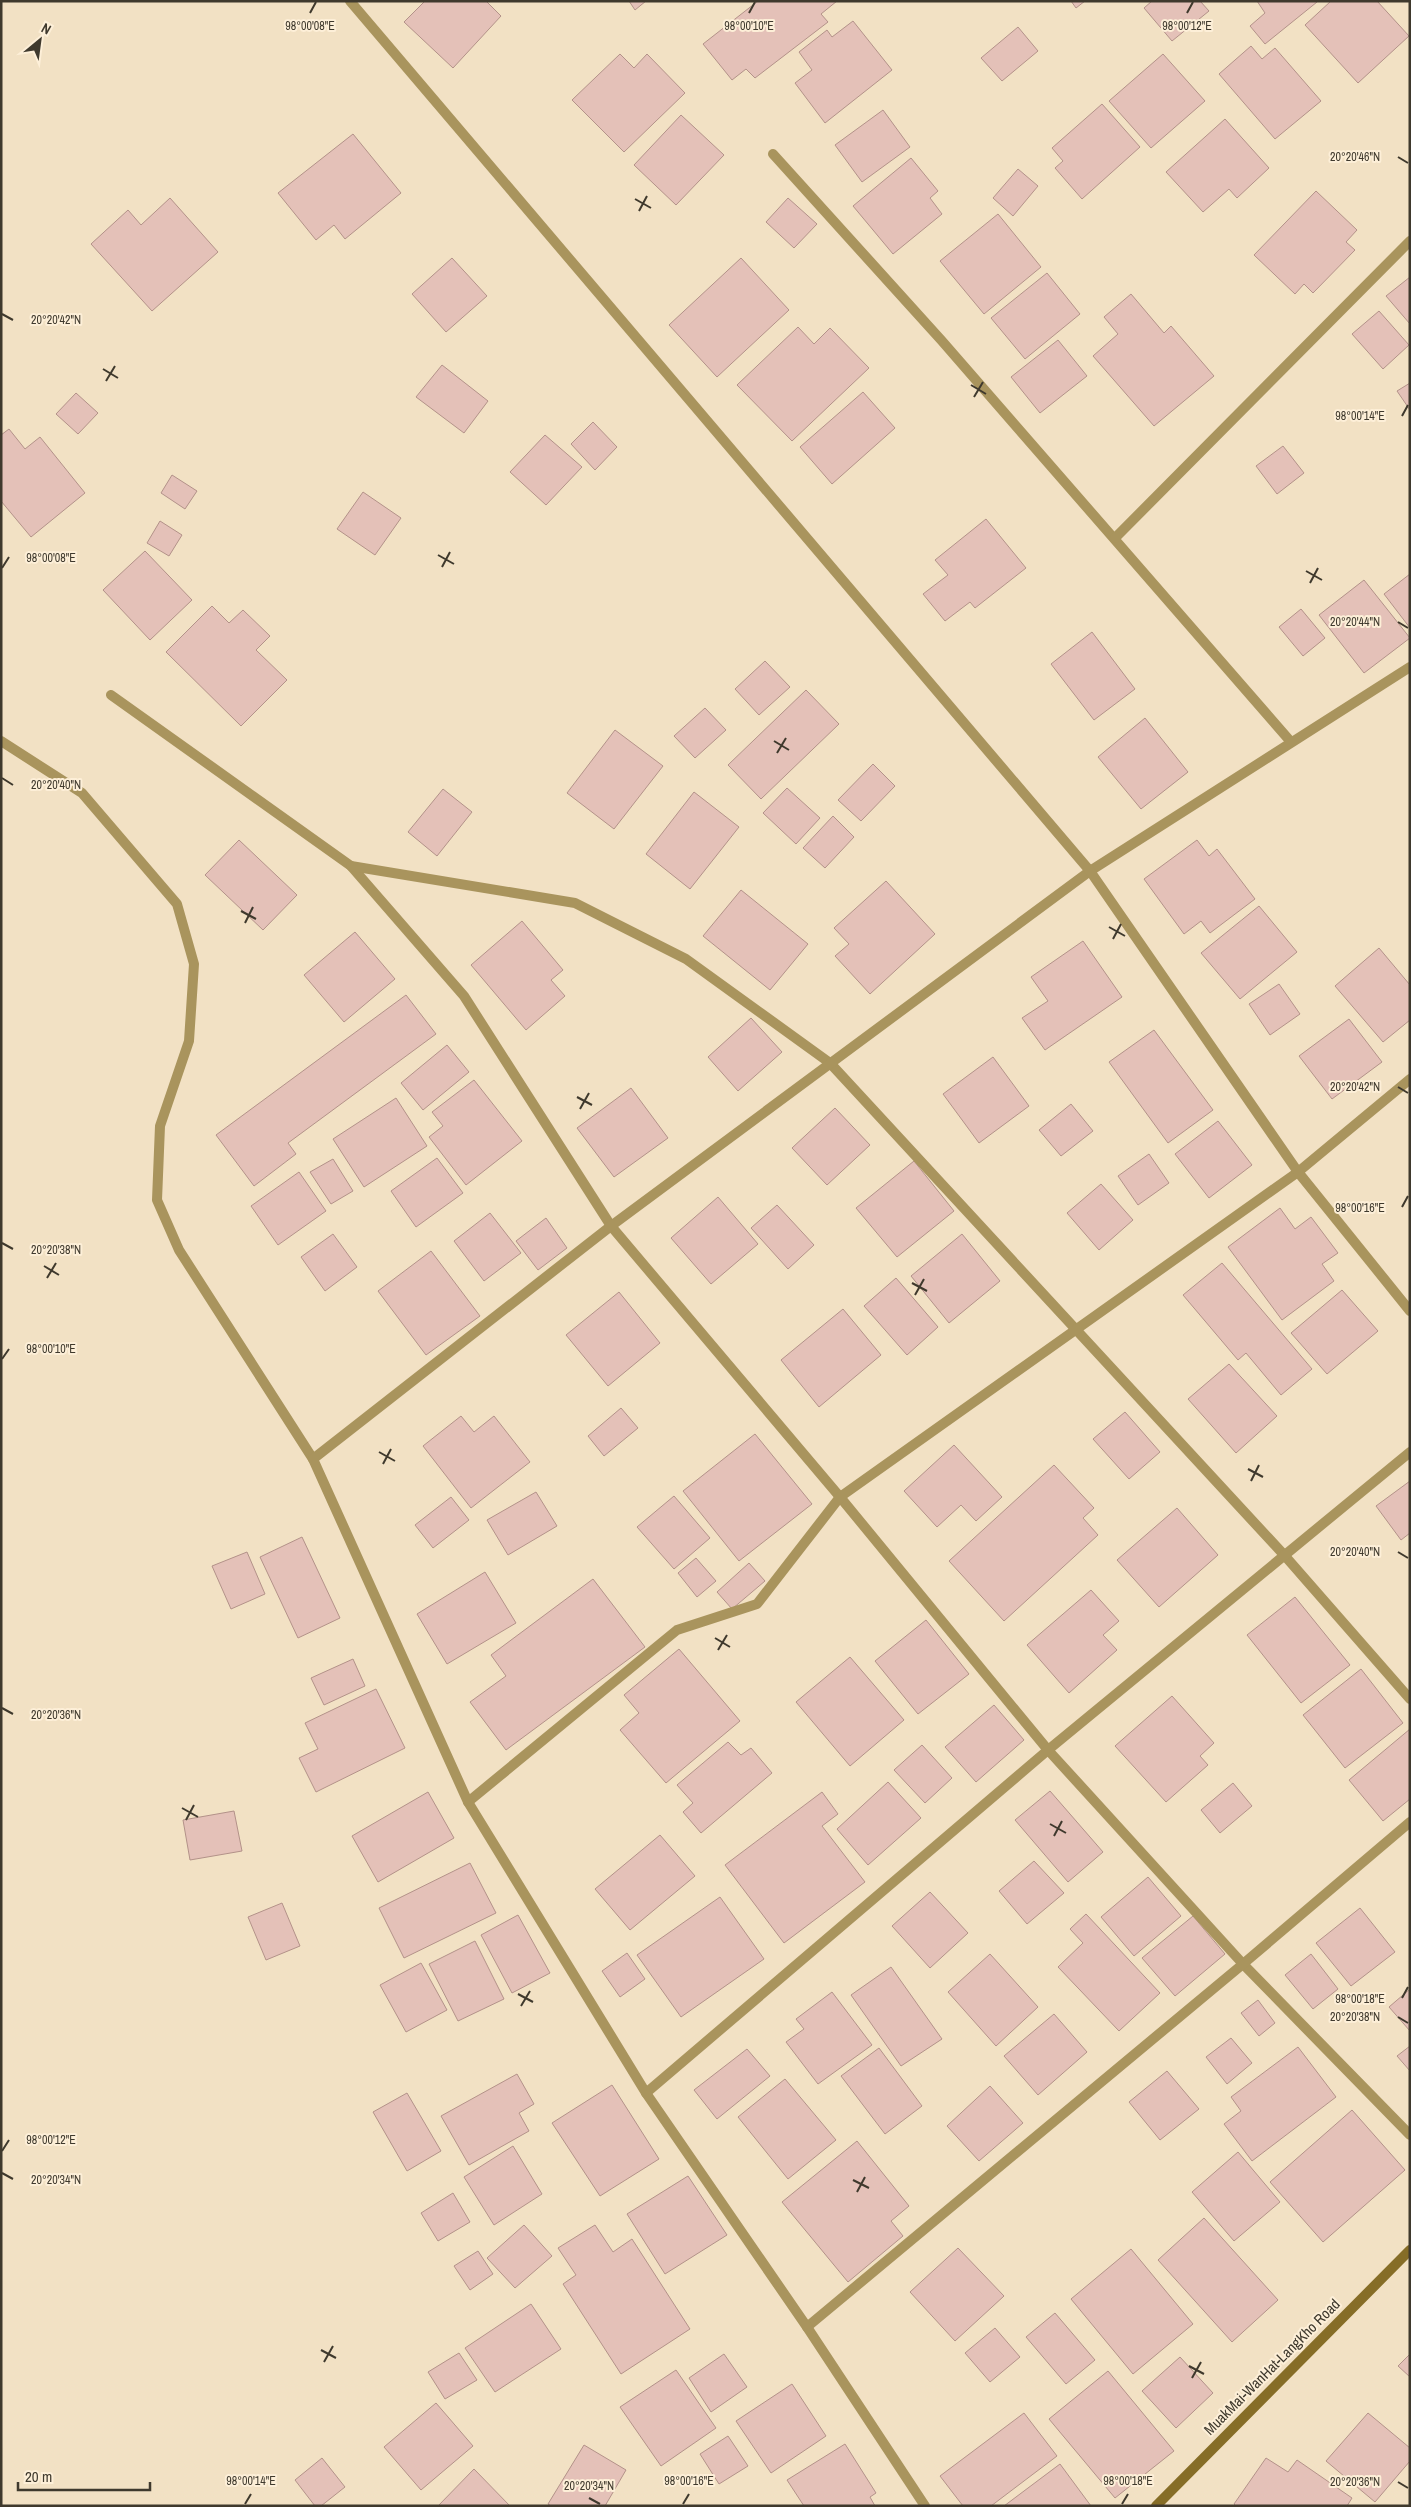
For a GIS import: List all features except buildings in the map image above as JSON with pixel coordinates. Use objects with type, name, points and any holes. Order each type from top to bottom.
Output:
[{"type":"main road","name":"MuakMai-WanHat-LangKho Road","points":[[1156,2506],[1410,2250]]},
{"type":"street","points":[[350,1],[1090,871],[1298,1172],[1410,1311]]},
{"type":"street","points":[[773,154],[942,341],[1291,742]]},
{"type":"street","points":[[1114,538],[1410,241]]},
{"type":"street","points":[[313,1459],[610,1226],[1090,871],[1410,666]]},
{"type":"street","points":[[111,695],[351,866],[464,996],[610,1226],[840,1497],[1048,1750],[1243,1964],[1410,2135]]},
{"type":"street","points":[[1,741],[82,793],[177,904],[194,964],[189,1041],[160,1126],[157,1200],[179,1250],[313,1459],[468,1802],[646,2093],[807,2327],[925,2506]]},
{"type":"street","points":[[351,866],[575,903],[686,959],[830,1063],[1285,1556],[1410,1699]]},
{"type":"street","points":[[468,1802],[677,1630],[758,1604],[840,1497],[1298,1172],[1410,1079]]},
{"type":"street","points":[[646,2093],[1048,1750],[1410,1452]]},
{"type":"street","points":[[807,2327],[1243,1964],[1410,1822]]}]
